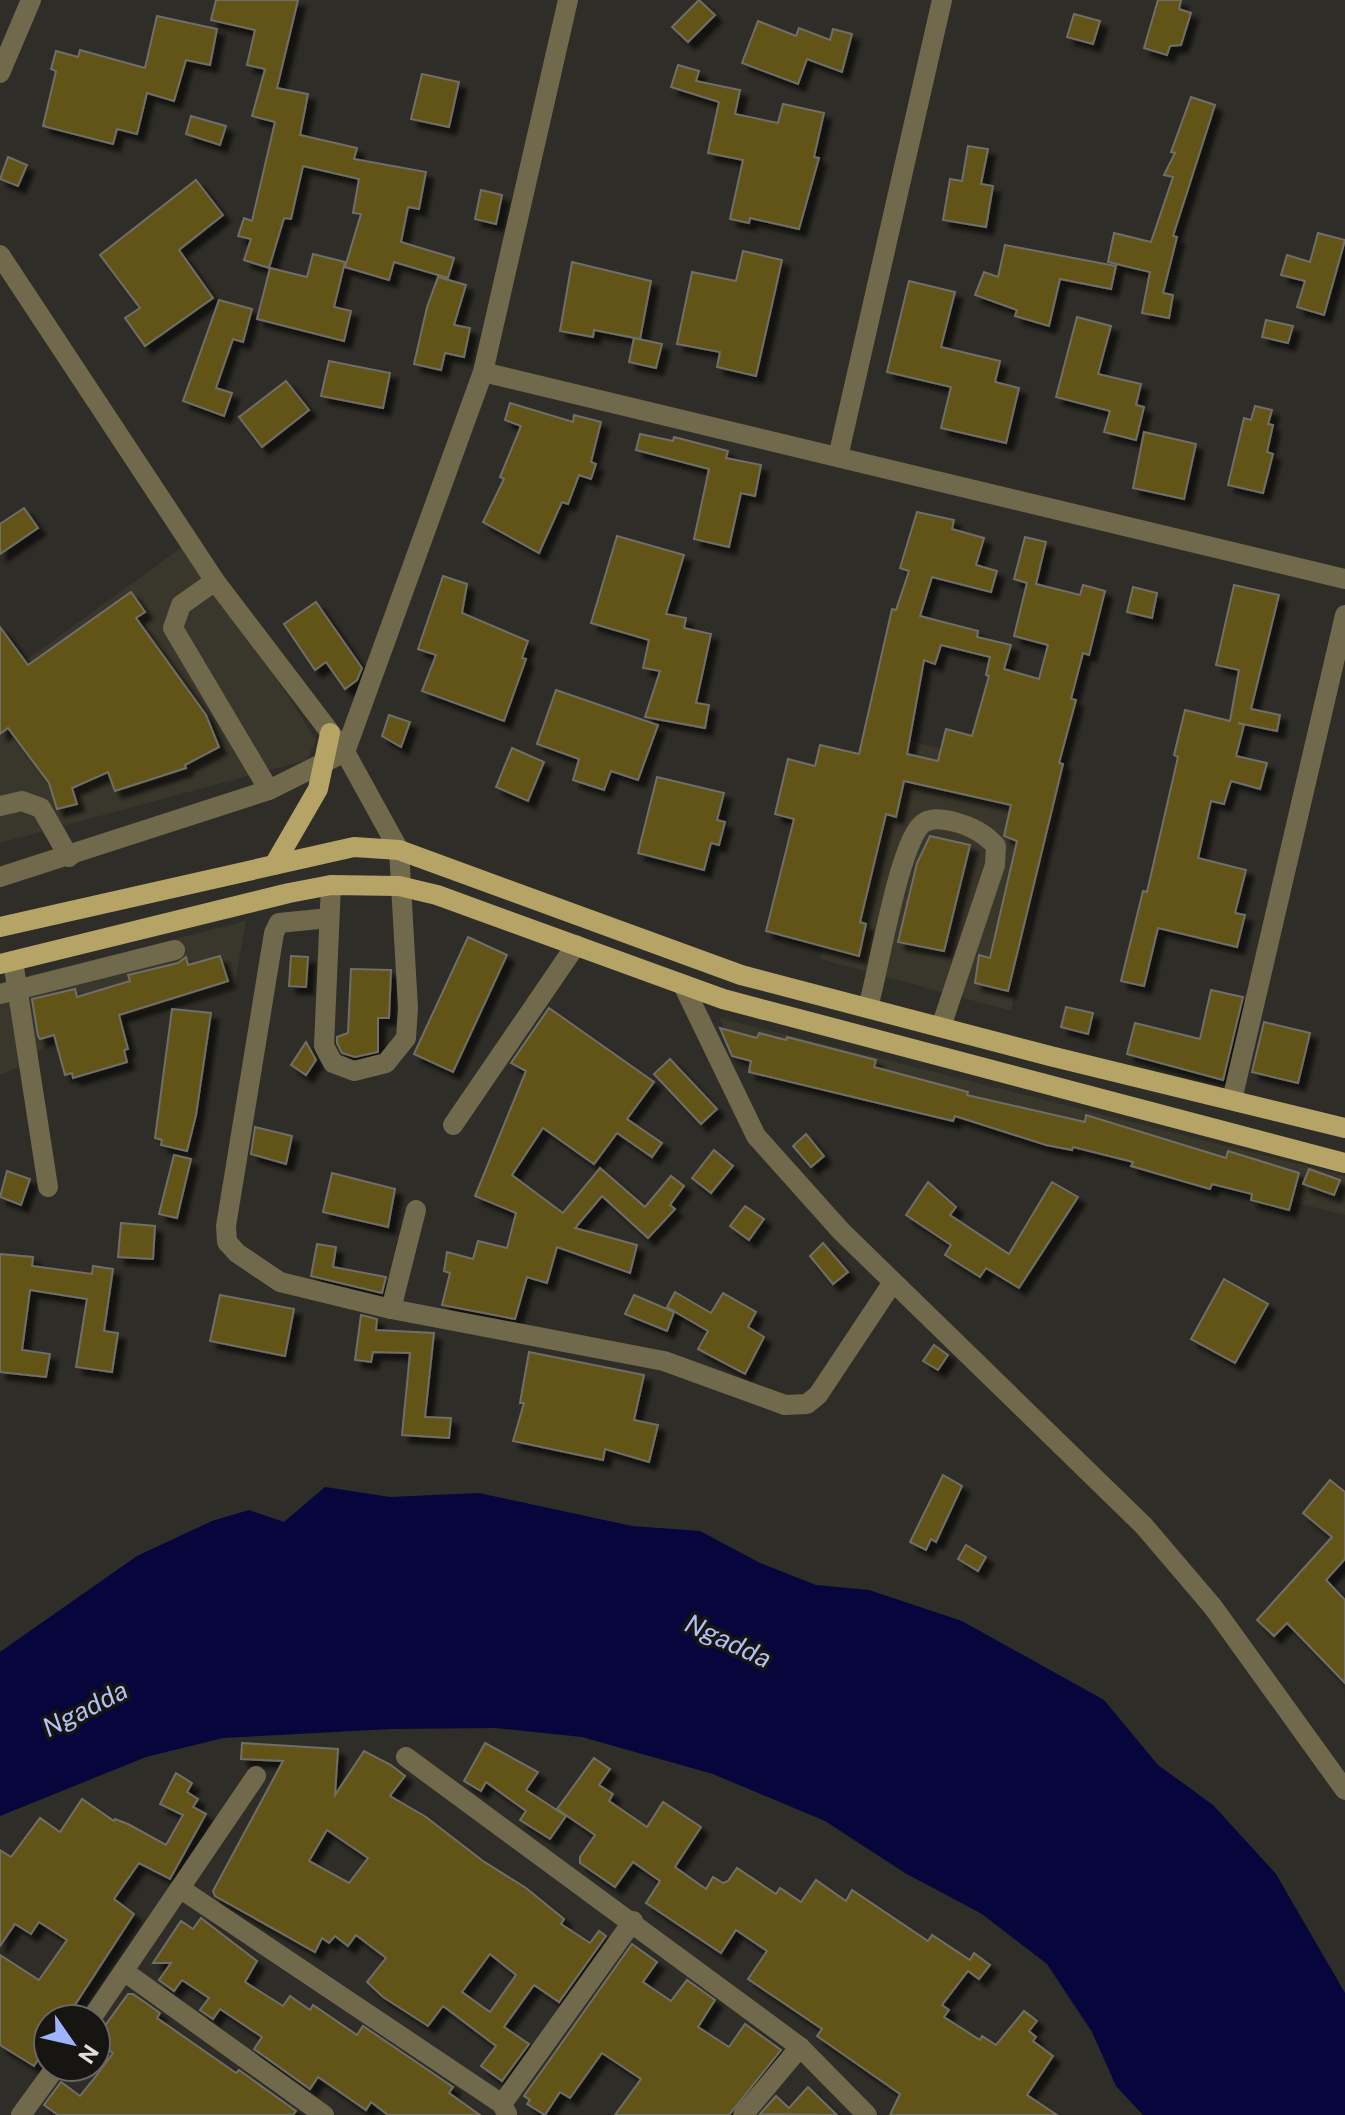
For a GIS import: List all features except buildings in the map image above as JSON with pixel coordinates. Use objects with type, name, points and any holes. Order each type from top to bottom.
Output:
[{"type":"main road","points":[[274,865],[306,815],[325,762],[330,733]]},
{"type":"main road","points":[[0,927],[354,847],[399,850],[741,975],[1345,1128]]},
{"type":"main road","points":[[7,963],[331,885],[399,886],[437,895],[723,999],[1345,1163]]},
{"type":"street","points":[[0,73],[31,0]]},
{"type":"street","points":[[0,877],[269,790],[345,752],[483,372],[568,0]]},
{"type":"street","points":[[838,457],[942,0]]},
{"type":"street","points":[[0,255],[215,581],[345,752],[399,850],[408,1008],[406,1038],[386,1063],[354,1071],[333,1063],[324,1046],[331,885]]},
{"type":"street","points":[[483,372],[1345,579]]},
{"type":"street","points":[[215,581],[181,605],[173,628],[269,790]]},
{"type":"street","points":[[1232,1100],[1345,615]]},
{"type":"street","points":[[0,806],[22,801],[41,808],[69,857]]},
{"type":"street","points":[[868,1007],[896,888],[915,831],[923,822],[938,819],[967,825],[986,835],[996,846],[995,865],[941,1027]]},
{"type":"street","points":[[329,918],[279,923],[274,933],[226,1226],[227,1242],[280,1282],[391,1309],[664,1361],[785,1405],[807,1404],[818,1395],[893,1282]]},
{"type":"street","points":[[453,1125],[576,945]]},
{"type":"street","points":[[8,992],[175,950]]},
{"type":"street","points":[[7,963],[8,992],[48,1187]]},
{"type":"street","points":[[683,985],[756,1136],[841,1231],[1144,1526],[1213,1607],[1345,1790]]},
{"type":"street","points":[[391,1309],[416,1210]]},
{"type":"street","points":[[406,1757],[633,1921],[800,2047],[867,2115]]},
{"type":"street","points":[[103,2003],[256,1776]]},
{"type":"street","points":[[181,1889],[505,2109],[633,1921]]},
{"type":"street","points":[[125,1972],[324,2115]]},
{"type":"street","points":[[743,2115],[800,2047]]},
{"type":"street","points":[[21,2115],[44,2083]]},
{"type":"shaded area","points":[[189,542],[316,740],[307,760],[0,843],[0,679]]},
{"type":"shaded area","points":[[877,733],[1064,779],[1011,1011],[820,959]]},
{"type":"shaded area","points":[[246,921],[234,988],[53,1039],[19,1067],[0,1075],[0,983]]},
{"type":"shaded area","points":[[720,1018],[1345,1176],[1345,1215],[739,1065]]},
{"type":"water","name":"Ngadda","points":[[325,1487],[390,1497],[479,1493],[632,1526],[700,1531],[760,1563],[816,1585],[869,1590],[962,1621],[1104,1700],[1158,1765],[1213,1805],[1276,1874],[1345,1993],[1345,2115],[1143,2115],[1116,2086],[1092,2032],[1047,1964],[982,1914],[905,1873],[825,1821],[713,1774],[582,1737],[495,1728],[391,1729],[223,1738],[146,1757],[0,1816],[0,1652],[137,1556],[212,1521],[249,1510],[284,1522]]}]
